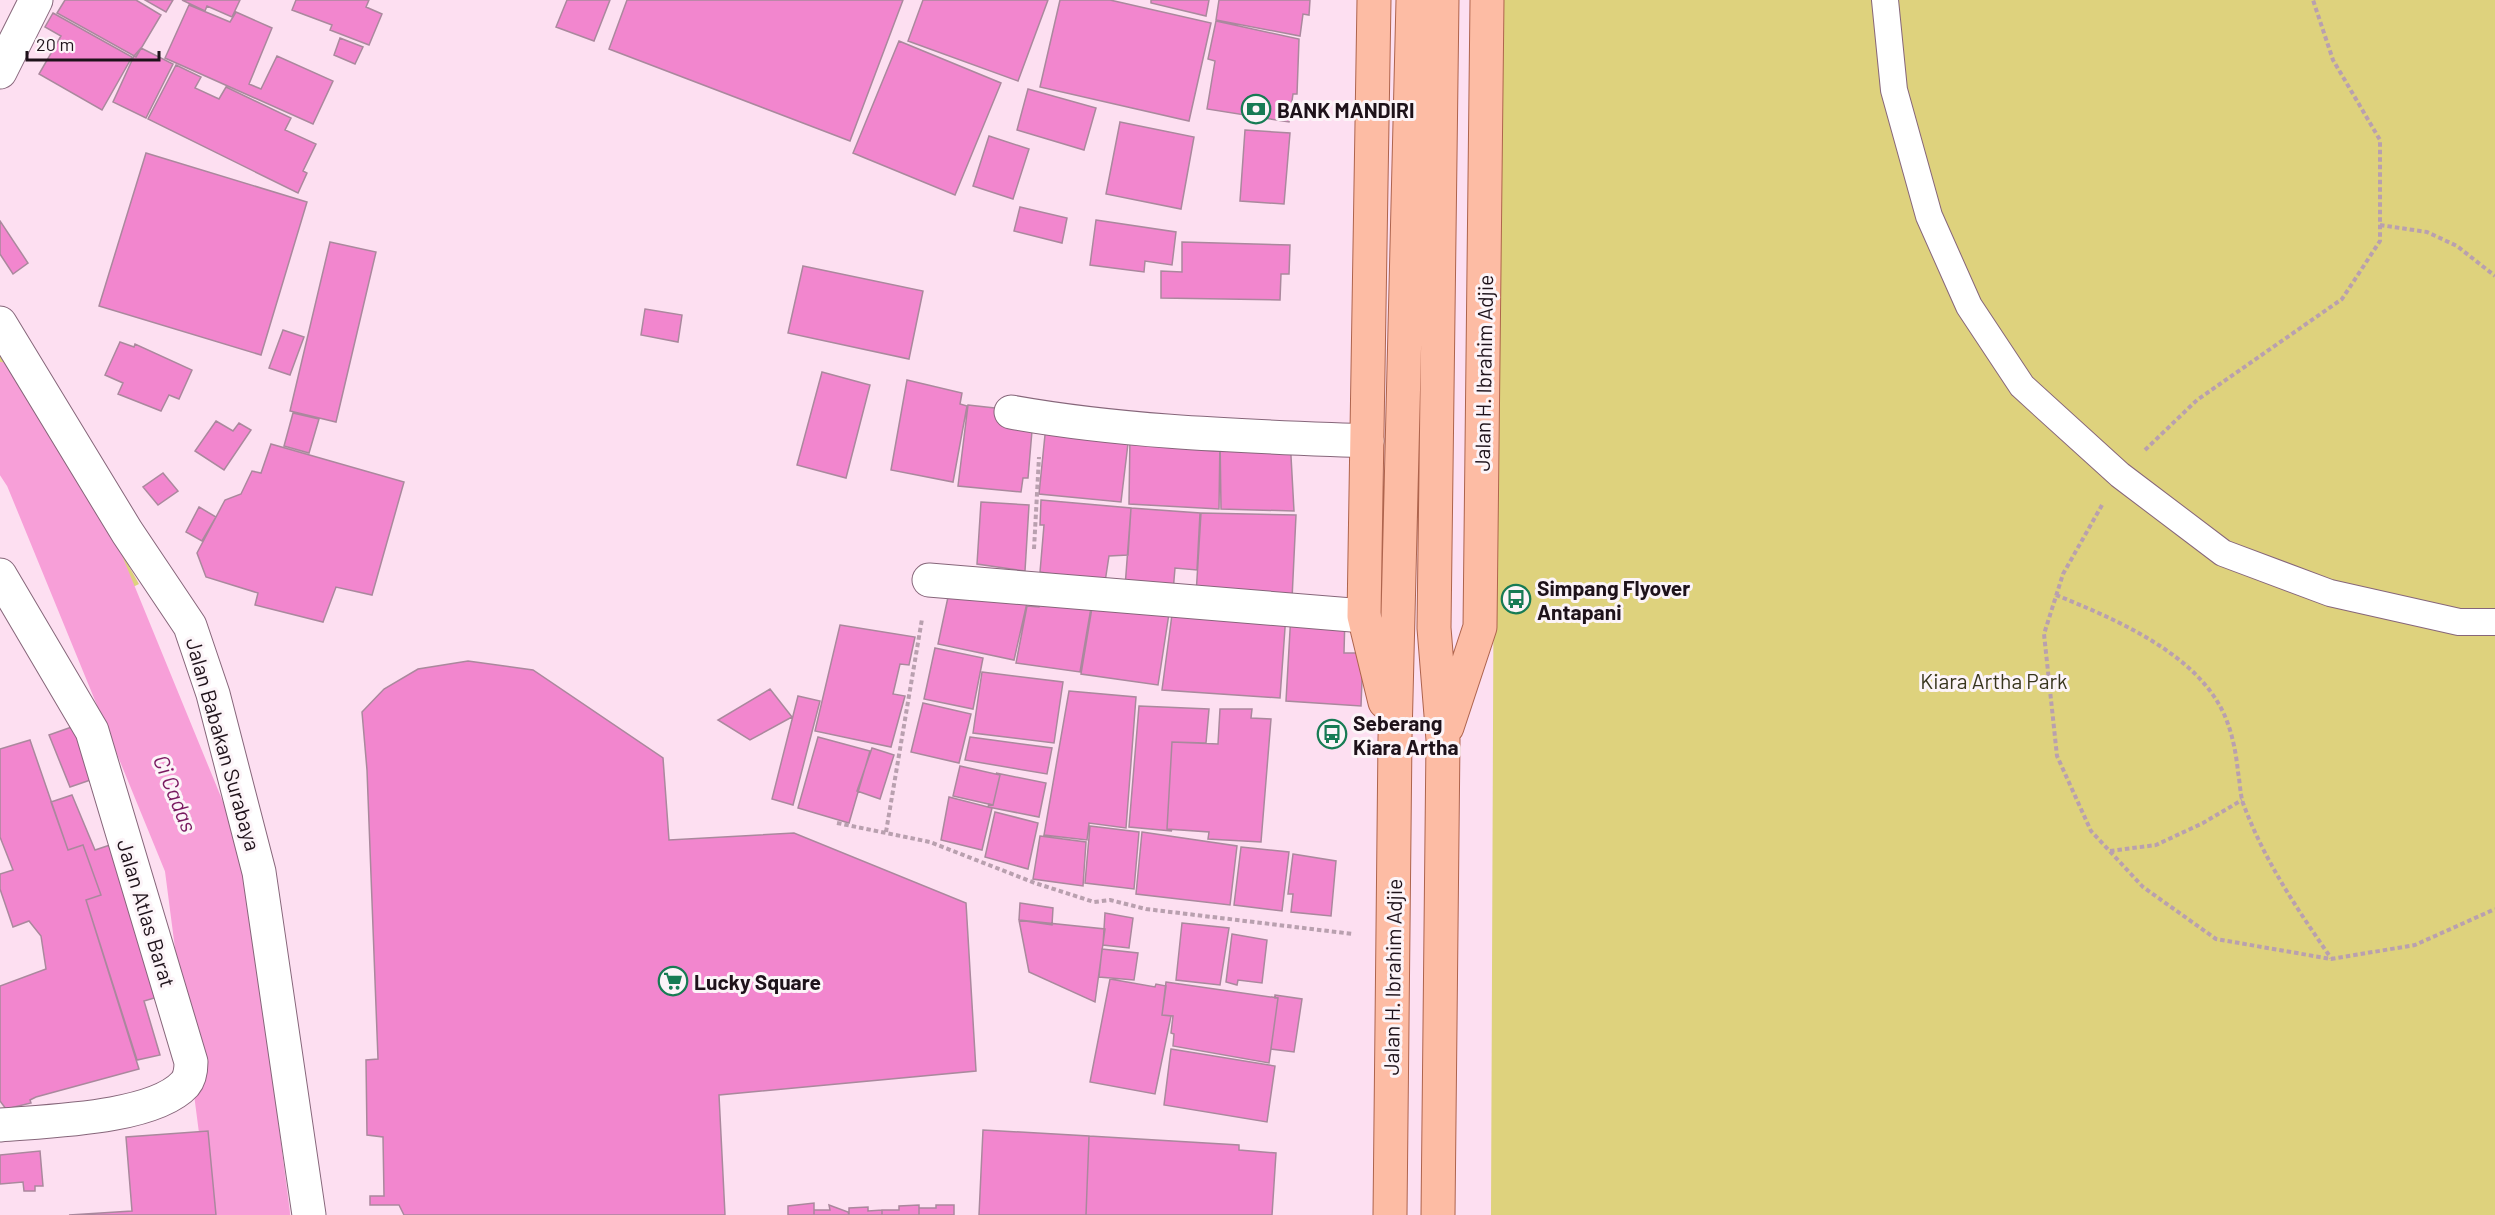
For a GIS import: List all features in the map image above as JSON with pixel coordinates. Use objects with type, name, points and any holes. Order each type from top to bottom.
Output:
[{"type":"main road","name":"Jalan H. Ibrahim Adjie","points":[[1374,0],[1364,616],[1395,738]]},
{"type":"main road","name":"Jalan H. Ibrahim Adjie","points":[[1390,1215],[1395,738],[1413,0]]},
{"type":"main road","name":"Jalan H. Ibrahim Adjie","points":[[1438,1215],[1443,740],[1434,628],[1442,0]]},
{"type":"main road","name":"Jalan H. Ibrahim Adjie","points":[[1443,740],[1480,627],[1487,0]]},
{"type":"main road","points":[[1438,1139],[1456,1215]]},
{"type":"main road","points":[[1370,1215],[1390,1140]]},
{"type":"street","points":[[0,72],[36,0]]},
{"type":"street","name":"Jalan Babakan Surabaya","points":[[0,323],[127,532],[190,626],[213,694],[259,872],[309,1215]]},
{"type":"street","points":[[1026,415],[1209,434],[1367,441]]},
{"type":"street","name":"Jalan Atlas Barat","points":[[0,575],[92,731],[191,1062],[191,1073],[184,1084],[168,1096],[144,1106],[103,1115],[0,1125]]},
{"type":"street","points":[[929,580],[1364,616]]},
{"type":"lane","points":[[1885,0],[1894,90],[1929,216],[1969,306],[2022,386],[2120,475],[2223,553],[2330,593],[2459,622],[2495,622]]},
{"type":"path","points":[[2380,225],[2427,232],[2457,246],[2495,276]]},
{"type":"path","points":[[1026,415],[1032,588]]},
{"type":"path","points":[[886,832],[929,580]]},
{"type":"path","points":[[2056,595],[2116,619],[2169,652],[2196,674],[2223,713],[2235,747],[2242,800],[2275,873],[2331,959]]},
{"type":"path","points":[[2110,851],[2156,845],[2203,823],[2242,800]]},
{"type":"path","points":[[837,823],[930,842],[1035,883],[1094,902],[1110,900],[1146,909],[1392,940]]},
{"type":"green space","name":"Kiara Artha Park","points":[[1496,0],[2495,0],[2495,1215],[1491,1215]]},
{"type":"green space","points":[[0,349],[86,490],[139,584],[127,590],[91,523],[0,375]]},
{"type":"building","points":[[65,0],[136,0],[161,15],[136,57],[57,13]]},
{"type":"building","points":[[145,0],[173,0],[166,12]]},
{"type":"building","points":[[182,0],[240,0],[232,17],[207,6],[205,11]]},
{"type":"building","points":[[296,0],[369,0],[366,7],[382,14],[369,45],[330,30],[332,25],[292,10]]},
{"type":"building","points":[[567,0],[610,0],[594,41],[556,27]]},
{"type":"building","points":[[627,0],[903,0],[850,141],[609,49]]},
{"type":"building","points":[[923,0],[1048,0],[1018,81],[908,41]]},
{"type":"building","points":[[1060,0],[1110,0],[1211,23],[1189,121],[1040,87]]},
{"type":"building","points":[[1151,0],[1209,0],[1206,16],[1151,3]]},
{"type":"building","points":[[1219,0],[1310,0],[1309,15],[1303,14],[1300,36],[1216,20]]},
{"type":"building","points":[[189,5],[230,22],[236,12],[272,28],[249,84],[261,89],[277,56],[333,81],[313,124],[165,58]]},
{"type":"building","points":[[53,13],[132,57],[102,110],[39,74],[61,36],[45,27]]},
{"type":"building","points":[[1216,21],[1299,39],[1297,94],[1293,94],[1289,122],[1207,109],[1215,61],[1208,59]]},
{"type":"building","points":[[340,38],[363,47],[355,64],[334,55]]},
{"type":"building","points":[[899,41],[1001,83],[955,195],[853,153]]},
{"type":"building","points":[[141,48],[173,64],[146,118],[113,102],[134,56]]},
{"type":"building","points":[[176,65],[201,77],[195,88],[219,99],[226,87],[291,118],[285,130],[316,144],[303,171],[307,173],[298,193],[148,119]]},
{"type":"building","points":[[1028,89],[1096,108],[1084,150],[1017,130]]},
{"type":"building","points":[[1120,122],[1194,137],[1181,209],[1106,194]]},
{"type":"building","points":[[1245,130],[1290,133],[1284,204],[1240,201]]},
{"type":"building","points":[[989,136],[1029,149],[1013,199],[973,186]]},
{"type":"building","points":[[146,153],[307,202],[261,355],[99,306]]},
{"type":"building","points":[[1020,207],[1067,218],[1062,243],[1014,231]]},
{"type":"building","points":[[1096,220],[1176,232],[1172,265],[1145,261],[1144,272],[1090,265]]},
{"type":"building","points":[[0,221],[28,263],[13,274],[0,254]]},
{"type":"building","points":[[330,242],[376,252],[336,422],[290,411]]},
{"type":"building","points":[[1182,242],[1290,245],[1289,274],[1281,274],[1280,300],[1161,298],[1161,271],[1182,272]]},
{"type":"building","points":[[803,266],[923,291],[909,359],[788,333]]},
{"type":"building","points":[[645,309],[682,315],[678,342],[641,335]]},
{"type":"building","points":[[283,330],[304,337],[290,375],[269,368]]},
{"type":"building","points":[[120,342],[134,347],[135,344],[192,370],[179,399],[169,395],[161,411],[118,394],[123,383],[105,375]]},
{"type":"building","points":[[822,372],[870,385],[846,478],[797,465]]},
{"type":"building","points":[[907,380],[962,393],[960,404],[967,406],[953,482],[891,470]]},
{"type":"building","points":[[968,405],[1004,409],[1033,419],[1028,478],[1023,478],[1021,492],[958,486]]},
{"type":"building","points":[[293,413],[319,419],[309,453],[284,446]]},
{"type":"building","points":[[216,421],[233,431],[239,423],[251,430],[224,470],[195,451]]},
{"type":"building","points":[[1046,425],[1129,435],[1121,502],[1039,494]]},
{"type":"building","points":[[1130,435],[1220,436],[1219,509],[1129,504]]},
{"type":"building","points":[[1220,436],[1290,438],[1294,511],[1221,509]]},
{"type":"building","points":[[271,444],[404,482],[372,595],[336,587],[323,622],[255,605],[258,593],[206,577],[197,553],[225,500],[241,494],[252,471],[261,473]]},
{"type":"building","points":[[163,473],[178,491],[158,505],[143,487]]},
{"type":"building","points":[[1041,500],[1131,508],[1128,555],[1109,556],[1105,582],[1040,572],[1044,525],[1040,525]]},
{"type":"building","points":[[981,502],[1029,505],[1025,571],[977,564]]},
{"type":"building","points":[[199,507],[216,517],[202,541],[186,532]]},
{"type":"building","points":[[1131,508],[1200,513],[1197,570],[1175,568],[1173,592],[1125,587]]},
{"type":"building","points":[[1201,513],[1296,515],[1292,599],[1196,595]]},
{"type":"building","points":[[951,583],[1029,594],[1014,660],[938,644]]},
{"type":"building","points":[[1041,591],[1091,608],[1080,672],[1016,663],[1027,606],[1039,607]]},
{"type":"building","points":[[1094,596],[1170,607],[1158,685],[1081,674]]},
{"type":"building","points":[[1173,607],[1286,614],[1280,698],[1162,690]]},
{"type":"building","points":[[1291,613],[1345,615],[1344,653],[1363,653],[1361,706],[1286,701]]},
{"type":"building","points":[[840,625],[915,637],[909,665],[900,664],[893,694],[905,696],[891,747],[815,731]]},
{"type":"building","points":[[935,648],[983,658],[973,709],[924,699]]},
{"type":"building","name":"Lucky Square","points":[[468,661],[533,670],[663,758],[669,840],[794,833],[966,903],[976,1071],[719,1095],[725,1215],[404,1215],[399,1205],[370,1205],[370,1196],[384,1196],[383,1137],[367,1135],[366,1060],[378,1059],[367,770],[362,712],[384,689],[418,669]]},
{"type":"building","points":[[982,672],[1063,682],[1054,743],[973,733]]},
{"type":"building","points":[[770,689],[792,717],[750,740],[718,720]]},
{"type":"building","points":[[1069,691],[1136,697],[1126,828],[1089,823],[1087,840],[1044,835]]},
{"type":"building","points":[[798,696],[820,701],[793,805],[772,799]]},
{"type":"building","points":[[923,703],[971,714],[959,763],[911,752]]},
{"type":"building","points":[[1139,706],[1209,709],[1206,743],[1172,742],[1167,829],[1172,831],[1129,827]]},
{"type":"building","points":[[1220,709],[1252,709],[1251,718],[1271,719],[1261,842],[1208,839],[1209,832],[1167,829],[1172,742],[1218,744]]},
{"type":"building","points":[[83,723],[102,776],[70,787],[49,735]]},
{"type":"building","points":[[818,737],[870,751],[849,823],[798,808]]},
{"type":"building","points":[[970,737],[1052,748],[1047,774],[965,760]]},
{"type":"building","points":[[30,740],[68,850],[83,845],[101,895],[86,900],[139,1069],[36,1097],[30,1100],[31,1103],[6,1109],[0,1101],[0,986],[46,969],[41,936],[29,921],[13,927],[0,889],[0,874],[13,870],[0,837],[0,749]]},
{"type":"building","points":[[872,748],[894,755],[880,799],[857,791]]},
{"type":"building","points":[[960,766],[1000,775],[993,805],[953,796]]},
{"type":"building","points":[[996,773],[1046,783],[1039,817],[988,807],[989,804],[993,805],[1000,775]]},
{"type":"building","points":[[72,795],[95,850],[119,842],[168,994],[144,1001],[160,1055],[137,1060],[86,900],[101,895],[83,845],[68,850],[51,802]]},
{"type":"building","points":[[949,797],[992,808],[982,850],[941,840]]},
{"type":"building","points":[[995,812],[1038,823],[1028,869],[985,857]]},
{"type":"building","points":[[1090,826],[1139,832],[1134,889],[1085,883]]},
{"type":"building","points":[[1142,832],[1237,846],[1230,905],[1136,894]]},
{"type":"building","points":[[1040,836],[1086,842],[1083,886],[1033,879]]},
{"type":"building","points":[[1241,847],[1289,852],[1282,911],[1234,905]]},
{"type":"building","points":[[1293,854],[1336,861],[1331,916],[1291,912],[1293,894],[1288,894]]},
{"type":"building","points":[[1020,903],[1053,908],[1052,925],[1019,920]]},
{"type":"building","points":[[1105,913],[1133,918],[1129,948],[1103,945]]},
{"type":"building","points":[[1019,920],[1105,929],[1095,1002],[1029,972]]},
{"type":"building","points":[[1182,923],[1229,928],[1220,985],[1176,980]]},
{"type":"building","points":[[1232,934],[1267,940],[1262,983],[1238,980],[1237,985],[1226,982]]},
{"type":"building","points":[[1102,949],[1138,953],[1134,980],[1099,977]]},
{"type":"building","points":[[1110,979],[1155,987],[1156,984],[1166,986],[1162,1015],[1171,1016],[1155,1094],[1090,1082]]},
{"type":"building","points":[[1166,982],[1278,998],[1269,1063],[1173,1046],[1174,1034],[1171,1033],[1173,1016],[1162,1015]]},
{"type":"building","points":[[1275,995],[1302,999],[1294,1052],[1271,1049],[1278,998],[1275,998]]},
{"type":"building","points":[[1171,1049],[1275,1066],[1267,1122],[1164,1105]]},
{"type":"building","points":[[983,1130],[1089,1136],[1086,1215],[979,1215]]},
{"type":"building","points":[[208,1131],[216,1215],[69,1215],[132,1211],[126,1137]]},
{"type":"building","points":[[1089,1136],[1239,1145],[1239,1150],[1276,1153],[1272,1215],[1086,1215]]},
{"type":"building","points":[[40,1151],[43,1186],[35,1186],[35,1191],[24,1191],[23,1182],[0,1184],[0,1155]]},
{"type":"building","points":[[814,1203],[814,1215],[788,1215],[788,1206]]},
{"type":"building","points":[[829,1205],[848,1212],[849,1215],[814,1215],[814,1210],[830,1210]]},
{"type":"building","points":[[919,1205],[919,1215],[882,1215],[882,1210],[899,1210],[899,1206]]},
{"type":"building","points":[[936,1205],[954,1205],[954,1215],[919,1215],[919,1208],[936,1208]]},
{"type":"building","points":[[868,1207],[868,1211],[882,1210],[882,1215],[849,1215],[849,1208]]},
{"type":"waterway","name":"Ci Cadas","points":[[0,402],[43,468],[204,861],[250,1215]]},
{"type":"place","name":"BANK MANDIRI","points":[[1256,109]]},
{"type":"place","name":"Simpang Flyover Antapani","points":[[1516,599]]},
{"type":"place","name":"Seberang Kiara Artha","points":[[1332,734]]},
{"type":"place","name":"Lucky Square","points":[[673,981]]}]
